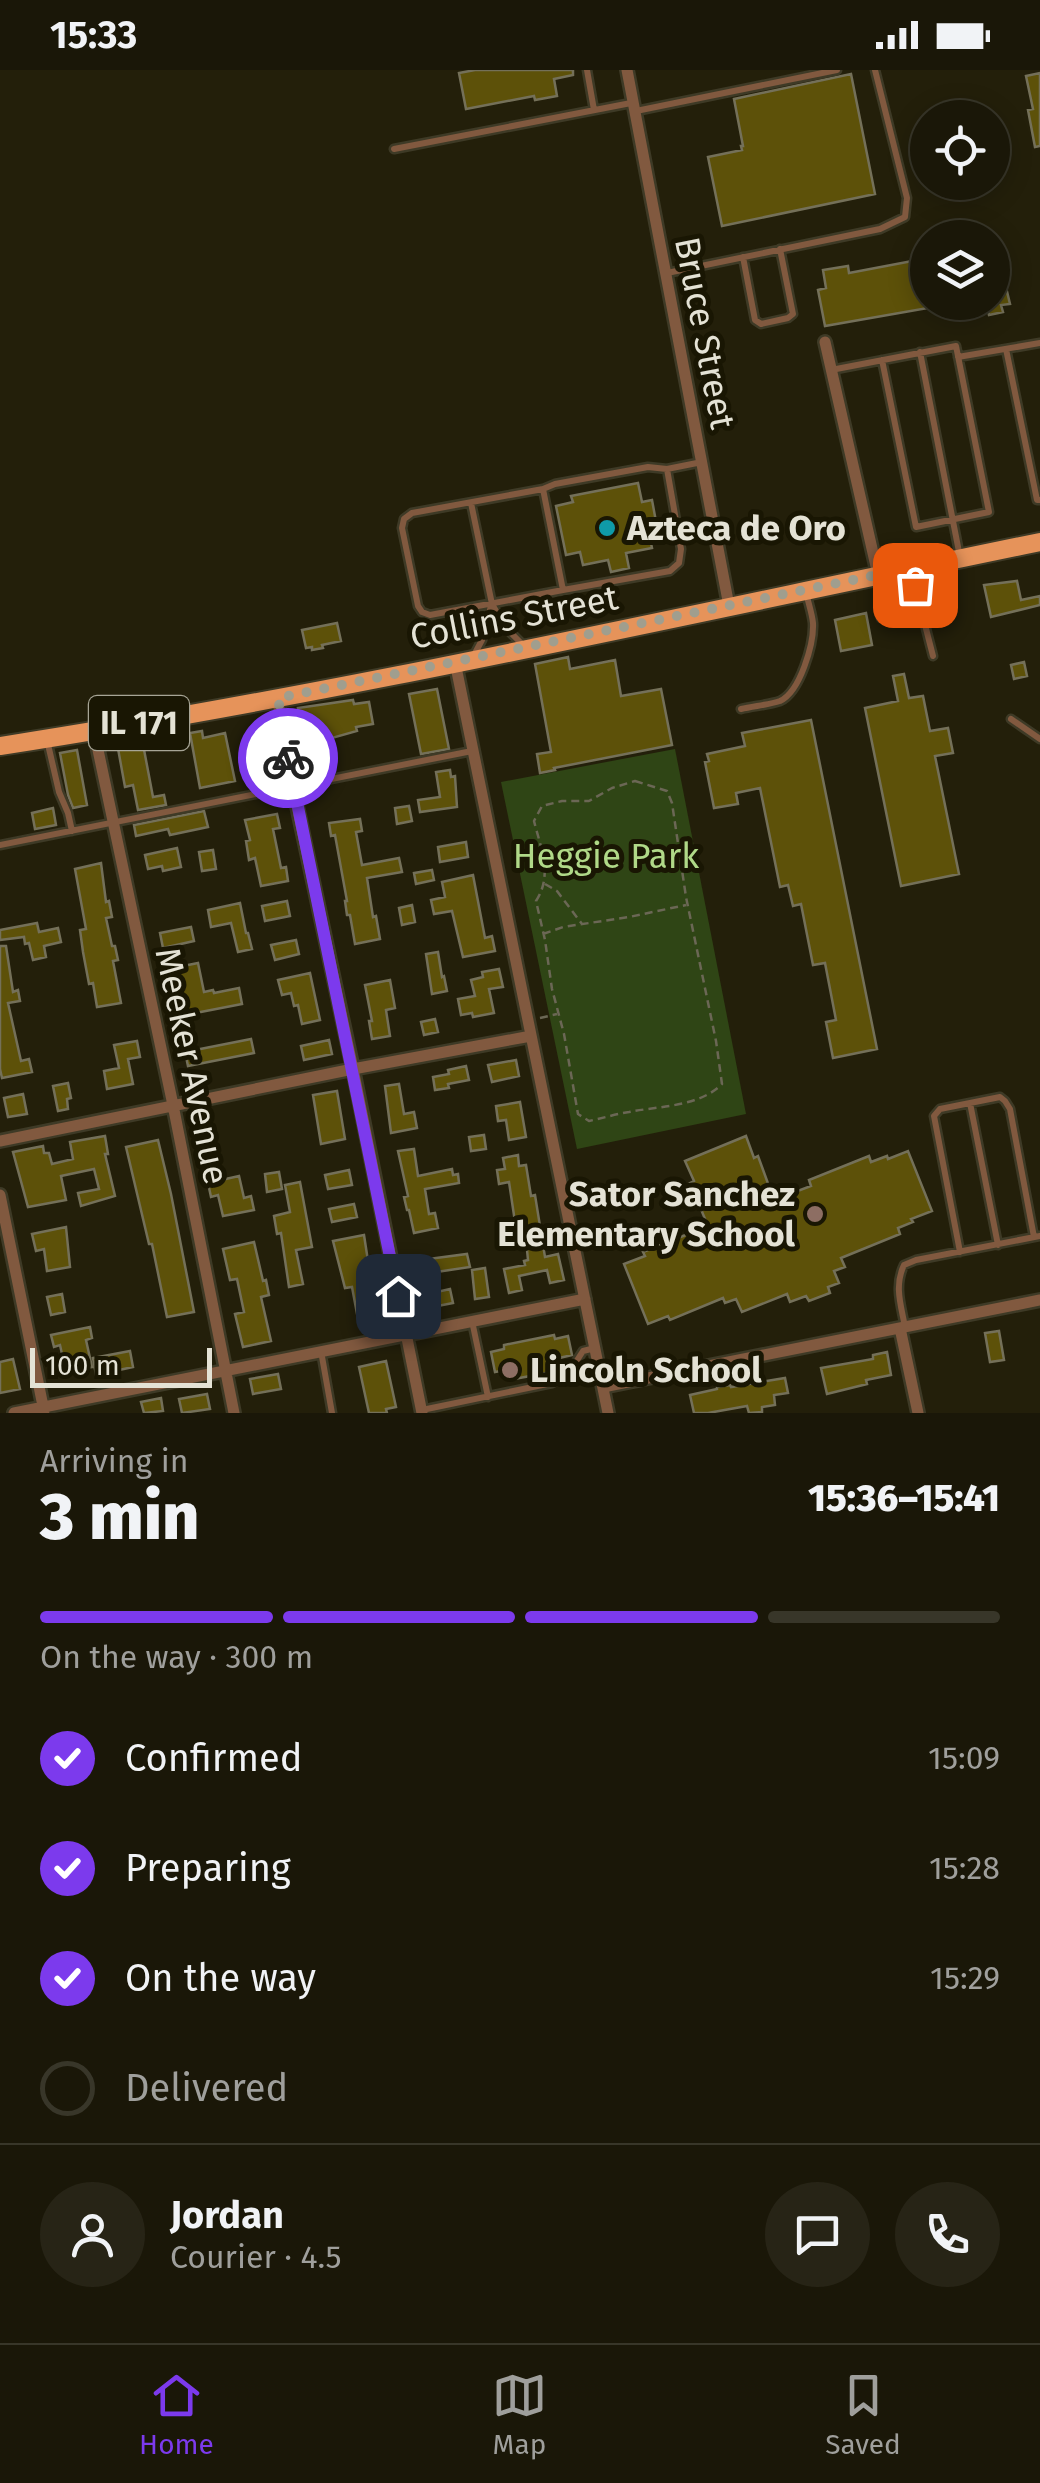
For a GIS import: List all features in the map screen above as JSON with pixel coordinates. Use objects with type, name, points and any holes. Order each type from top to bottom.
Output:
[{"type":"main road","name":"Collins Street","points":[[0,746],[278,698],[1040,542]]},
{"type":"street","name":"Bruce Street","points":[[626,70],[729,606]]},
{"type":"street","points":[[825,342],[878,575]]},
{"type":"street","points":[[463,661],[473,751],[608,1413]]},
{"type":"street","points":[[278,698],[421,1411]]},
{"type":"street","name":"Meeker Avenue","points":[[94,731],[234,1413]]},
{"type":"street","points":[[0,1141],[531,1036]]},
{"type":"street","points":[[0,1195],[44,1410]]},
{"type":"street","points":[[14,1413],[585,1299]]},
{"type":"street","points":[[603,1387],[1040,1300]]},
{"type":"street","points":[[902,1327],[918,1413]]},
{"type":"lane","points":[[587,70],[594,110]]},
{"type":"lane","points":[[394,149],[594,110],[634,107],[837,70]]},
{"type":"lane","points":[[666,273],[880,229],[905,218],[907,198],[875,70]]},
{"type":"lane","points":[[743,257],[755,320],[760,324],[793,314],[780,250]]},
{"type":"lane","points":[[958,358],[1040,343]]},
{"type":"lane","points":[[831,370],[920,352],[956,346],[989,512],[916,527],[882,360]]},
{"type":"lane","points":[[1006,348],[1040,500]]},
{"type":"lane","points":[[920,352],[961,558]]},
{"type":"lane","points":[[667,470],[681,549],[679,562],[670,571],[430,615],[418,606],[402,528],[404,519],[412,514],[648,467],[667,470],[702,462]]},
{"type":"lane","points":[[543,489],[563,590]]},
{"type":"lane","points":[[471,503],[492,604],[505,627],[526,648]]},
{"type":"lane","points":[[911,568],[933,656]]},
{"type":"lane","points":[[741,709],[781,700],[791,693],[803,672],[813,624],[806,590]]},
{"type":"lane","points":[[463,661],[482,640],[492,604]]},
{"type":"lane","points":[[880,618],[921,610]]},
{"type":"lane","points":[[1011,719],[1040,740]]},
{"type":"lane","points":[[47,739],[58,792],[72,831]]},
{"type":"lane","points":[[0,845],[473,751]]},
{"type":"lane","points":[[902,1327],[898,1277],[904,1265],[1037,1237],[1010,1109],[1000,1097],[940,1109],[934,1116],[960,1252]]},
{"type":"lane","points":[[970,1103],[998,1244]]},
{"type":"lane","points":[[472,1321],[488,1396]]},
{"type":"lane","points":[[421,1411],[552,1383],[567,1376],[583,1352],[595,1348]]},
{"type":"lane","points":[[321,1350],[332,1413]]},
{"type":"path","points":[[634,782],[668,791],[716,1041],[722,1084],[714,1091],[676,1105],[590,1120],[578,1114],[536,901],[544,883],[546,867],[534,821],[542,806],[562,800],[589,801],[612,788],[634,782]]},
{"type":"path","points":[[544,883],[558,891],[582,924]]},
{"type":"path","points":[[543,933],[688,904]]},
{"type":"path","points":[[538,1018],[559,1014]]},
{"type":"green space","name":"Heggie Park","points":[[675,749],[746,1114],[577,1149],[501,782]]},
{"type":"building","points":[[573,70],[573,75],[554,79],[557,96],[535,100],[534,96],[466,109],[459,73]]},
{"type":"building","points":[[1040,73],[1040,146],[1035,147],[1026,76]]},
{"type":"building","points":[[851,74],[875,194],[722,226],[708,157],[742,150],[734,99]]},
{"type":"building","points":[[910,261],[910,311],[825,326],[818,290],[826,288],[823,270],[848,266],[849,273]]},
{"type":"building","name":"Azteca de Oro","points":[[638,483],[642,502],[652,500],[657,527],[648,529],[652,548],[626,553],[629,568],[611,572],[608,560],[583,565],[580,552],[566,555],[556,506],[573,502],[571,496]]},
{"type":"building","points":[[1017,581],[1021,600],[1040,596],[1040,605],[991,617],[984,585]]},
{"type":"building","points":[[866,613],[872,645],[841,651],[835,620]]},
{"type":"building","points":[[337,623],[341,641],[322,645],[323,648],[306,648],[302,630]]},
{"type":"building","points":[[568,657],[570,669],[615,660],[621,696],[661,689],[672,745],[540,773],[537,754],[551,752],[535,664]]},
{"type":"building","points":[[1024,662],[1027,676],[1014,679],[1011,665]]},
{"type":"building","points":[[904,674],[909,698],[923,696],[930,731],[948,728],[953,753],[935,756],[959,874],[901,886],[865,708],[898,701],[893,676]]},
{"type":"building","points":[[437,689],[449,749],[421,754],[409,694]]},
{"type":"building","points":[[353,700],[354,704],[369,702],[373,724],[325,740],[324,732],[304,736],[298,708]]},
{"type":"building","points":[[811,720],[877,1049],[833,1058],[826,1022],[836,1020],[825,963],[813,965],[801,904],[793,906],[788,885],[780,887],[760,788],[736,793],[738,804],[714,808],[705,762],[709,761],[707,754],[745,746],[742,733]]},
{"type":"building","points":[[202,731],[203,738],[225,733],[235,781],[200,788],[190,733]]},
{"type":"building","points":[[142,739],[153,797],[164,795],[166,805],[138,810],[133,785],[125,787],[117,743]]},
{"type":"building","points":[[77,750],[87,805],[73,808],[60,753]]},
{"type":"building","points":[[450,770],[451,777],[455,776],[457,807],[420,812],[418,800],[440,797],[436,772]]},
{"type":"building","points":[[409,806],[412,821],[397,824],[395,808]]},
{"type":"building","points":[[53,808],[56,825],[35,829],[32,813]]},
{"type":"building","points":[[204,811],[208,827],[170,835],[168,829],[136,836],[134,825]]},
{"type":"building","points":[[277,814],[280,828],[273,829],[281,868],[286,867],[288,881],[261,886],[255,858],[249,860],[245,820]]},
{"type":"building","points":[[360,819],[362,831],[356,832],[362,865],[399,858],[402,872],[367,878],[380,939],[355,944],[335,835],[331,836],[329,823]]},
{"type":"building","points":[[466,842],[468,857],[440,862],[438,847]]},
{"type":"building","points":[[177,848],[181,867],[148,869],[145,855]]},
{"type":"building","points":[[213,850],[216,869],[202,871],[199,852]]},
{"type":"building","points":[[101,863],[112,917],[106,918],[118,960],[113,961],[121,1003],[97,1007],[83,952],[80,930],[86,929],[75,869]]},
{"type":"building","points":[[432,870],[434,880],[416,884],[414,873]]},
{"type":"building","points":[[473,875],[485,938],[492,936],[495,951],[463,957],[452,911],[434,914],[431,900],[445,897],[442,882]]},
{"type":"building","points":[[287,901],[290,916],[265,921],[262,906]]},
{"type":"building","points":[[240,903],[252,949],[238,952],[231,923],[211,927],[208,910]]},
{"type":"building","points":[[412,905],[415,922],[402,925],[399,908]]},
{"type":"building","points":[[37,923],[39,932],[58,928],[61,942],[44,946],[46,957],[33,960],[24,937],[0,940],[0,930]]},
{"type":"building","points":[[191,927],[194,941],[163,948],[160,933]]},
{"type":"building","points":[[296,940],[299,954],[275,960],[271,945]]},
{"type":"building","points":[[0,946],[6,946],[13,992],[18,990],[20,1001],[8,1003],[21,1061],[29,1059],[32,1072],[2,1078],[0,1069]]},
{"type":"building","points":[[438,952],[447,991],[432,994],[426,954]]},
{"type":"building","points":[[198,963],[204,992],[239,988],[242,1004],[180,1016],[168,969]]},
{"type":"building","points":[[499,969],[503,987],[489,989],[494,1013],[461,1015],[458,999],[475,996],[471,980],[483,977],[482,972]]},
{"type":"building","points":[[310,973],[320,1020],[302,1024],[298,1005],[294,1006],[291,993],[282,995],[278,980]]},
{"type":"building","points":[[390,980],[395,1008],[386,1010],[390,1036],[372,1039],[365,985]]},
{"type":"building","points":[[435,1019],[438,1032],[424,1035],[421,1022]]},
{"type":"building","points":[[251,1039],[254,1053],[188,1066],[185,1052]]},
{"type":"building","points":[[329,1040],[332,1054],[304,1060],[301,1046]]},
{"type":"building","points":[[137,1041],[140,1057],[128,1059],[133,1084],[107,1089],[104,1071],[119,1068],[114,1045]]},
{"type":"building","points":[[516,1060],[519,1076],[492,1082],[488,1065]]},
{"type":"building","points":[[466,1066],[469,1080],[435,1090],[433,1077]]},
{"type":"building","points":[[68,1083],[68,1109],[58,1111],[53,1086]]},
{"type":"building","points":[[399,1084],[404,1114],[414,1112],[417,1128],[391,1133],[385,1086]]},
{"type":"building","points":[[337,1091],[345,1139],[321,1144],[313,1095]]},
{"type":"building","points":[[23,1094],[27,1114],[8,1117],[4,1098]]},
{"type":"building","points":[[520,1102],[526,1137],[509,1140],[506,1120],[498,1121],[496,1106]]},
{"type":"building","points":[[484,1135],[486,1149],[471,1151],[469,1137]]},
{"type":"building","points":[[105,1136],[115,1196],[81,1206],[78,1193],[99,1189],[94,1169],[61,1176],[66,1200],[28,1207],[13,1152],[43,1146],[52,1164],[73,1159],[70,1142]]},
{"type":"building","points":[[746,1136],[774,1200],[811,1186],[809,1180],[869,1156],[871,1162],[908,1151],[932,1211],[898,1228],[900,1234],[841,1258],[845,1267],[834,1271],[839,1283],[828,1287],[830,1293],[809,1301],[806,1296],[790,1302],[787,1294],[742,1312],[736,1299],[725,1303],[723,1298],[670,1320],[668,1316],[648,1324],[624,1264],[645,1256],[643,1252],[708,1226],[685,1161]]},
{"type":"building","points":[[158,1140],[194,1312],[167,1317],[126,1147]]},
{"type":"building","points":[[414,1149],[418,1176],[452,1169],[453,1175],[458,1174],[459,1183],[425,1189],[429,1214],[435,1213],[438,1228],[414,1233],[398,1151]]},
{"type":"building","points":[[518,1155],[519,1166],[526,1165],[531,1196],[535,1195],[545,1257],[558,1254],[564,1280],[550,1283],[547,1270],[519,1276],[522,1290],[509,1293],[504,1269],[525,1265],[528,1260],[526,1240],[518,1242],[509,1182],[499,1184],[497,1170],[505,1169],[503,1158]]},
{"type":"building","points":[[349,1170],[352,1185],[328,1189],[325,1175]]},
{"type":"building","points":[[279,1172],[282,1189],[267,1192],[265,1174]]},
{"type":"building","points":[[239,1176],[244,1198],[251,1196],[254,1210],[223,1216],[218,1195],[211,1197],[208,1183]]},
{"type":"building","points":[[300,1182],[312,1247],[296,1250],[303,1284],[289,1287],[281,1233],[277,1234],[274,1216],[290,1212],[285,1185]]},
{"type":"building","points":[[354,1204],[357,1217],[332,1222],[329,1209]]},
{"type":"building","points":[[66,1227],[70,1267],[47,1271],[44,1249],[36,1251],[32,1234]]},
{"type":"building","points":[[364,1235],[374,1300],[383,1298],[386,1314],[358,1319],[352,1287],[345,1288],[333,1241]]},
{"type":"building","points":[[254,1242],[269,1295],[261,1297],[271,1341],[243,1347],[235,1314],[244,1312],[237,1279],[230,1280],[223,1249]]},
{"type":"building","points":[[467,1254],[470,1267],[416,1275],[413,1261]]},
{"type":"building","points":[[485,1268],[489,1297],[475,1299],[472,1270]]},
{"type":"building","points":[[450,1289],[453,1303],[422,1309],[419,1296]]},
{"type":"building","points":[[62,1294],[65,1312],[51,1315],[47,1297]]},
{"type":"building","points":[[90,1327],[92,1338],[86,1340],[92,1367],[66,1372],[60,1345],[54,1347],[51,1335]]},
{"type":"building","points":[[999,1331],[1004,1360],[990,1362],[985,1333]]},
{"type":"building","points":[[554,1335],[555,1339],[568,1336],[572,1355],[555,1359],[557,1371],[514,1379],[512,1369],[495,1372],[491,1352],[504,1349],[504,1345]]},
{"type":"building","points":[[130,1351],[133,1367],[96,1375],[93,1358]]},
{"type":"building","points":[[887,1352],[891,1375],[827,1394],[821,1368],[873,1359],[873,1355]]},
{"type":"building","points":[[13,1359],[20,1389],[0,1393],[0,1362]]},
{"type":"building","points":[[386,1361],[396,1407],[386,1409],[387,1413],[369,1413],[359,1367]]},
{"type":"building","points":[[278,1374],[281,1389],[253,1394],[250,1379]]},
{"type":"building","points":[[785,1378],[788,1393],[774,1395],[775,1405],[762,1407],[762,1412],[749,1413],[747,1406],[694,1413],[690,1395],[717,1387]]},
{"type":"building","points":[[207,1394],[210,1409],[182,1413],[179,1399]]},
{"type":"building","points":[[161,1398],[163,1411],[144,1413],[141,1402]]},
{"type":"way so far","points":[[288,758],[278,698],[911,568],[915,585]]},
{"type":"place","name":"Azteca de Oro","points":[[607,528]]},
{"type":"place","name":"Sator Sanchez Elementary School","points":[[815,1214]]},
{"type":"place","name":"Lincoln School","points":[[510,1370]]},
{"type":"route","points":[[288,758],[398,1296]]}]
